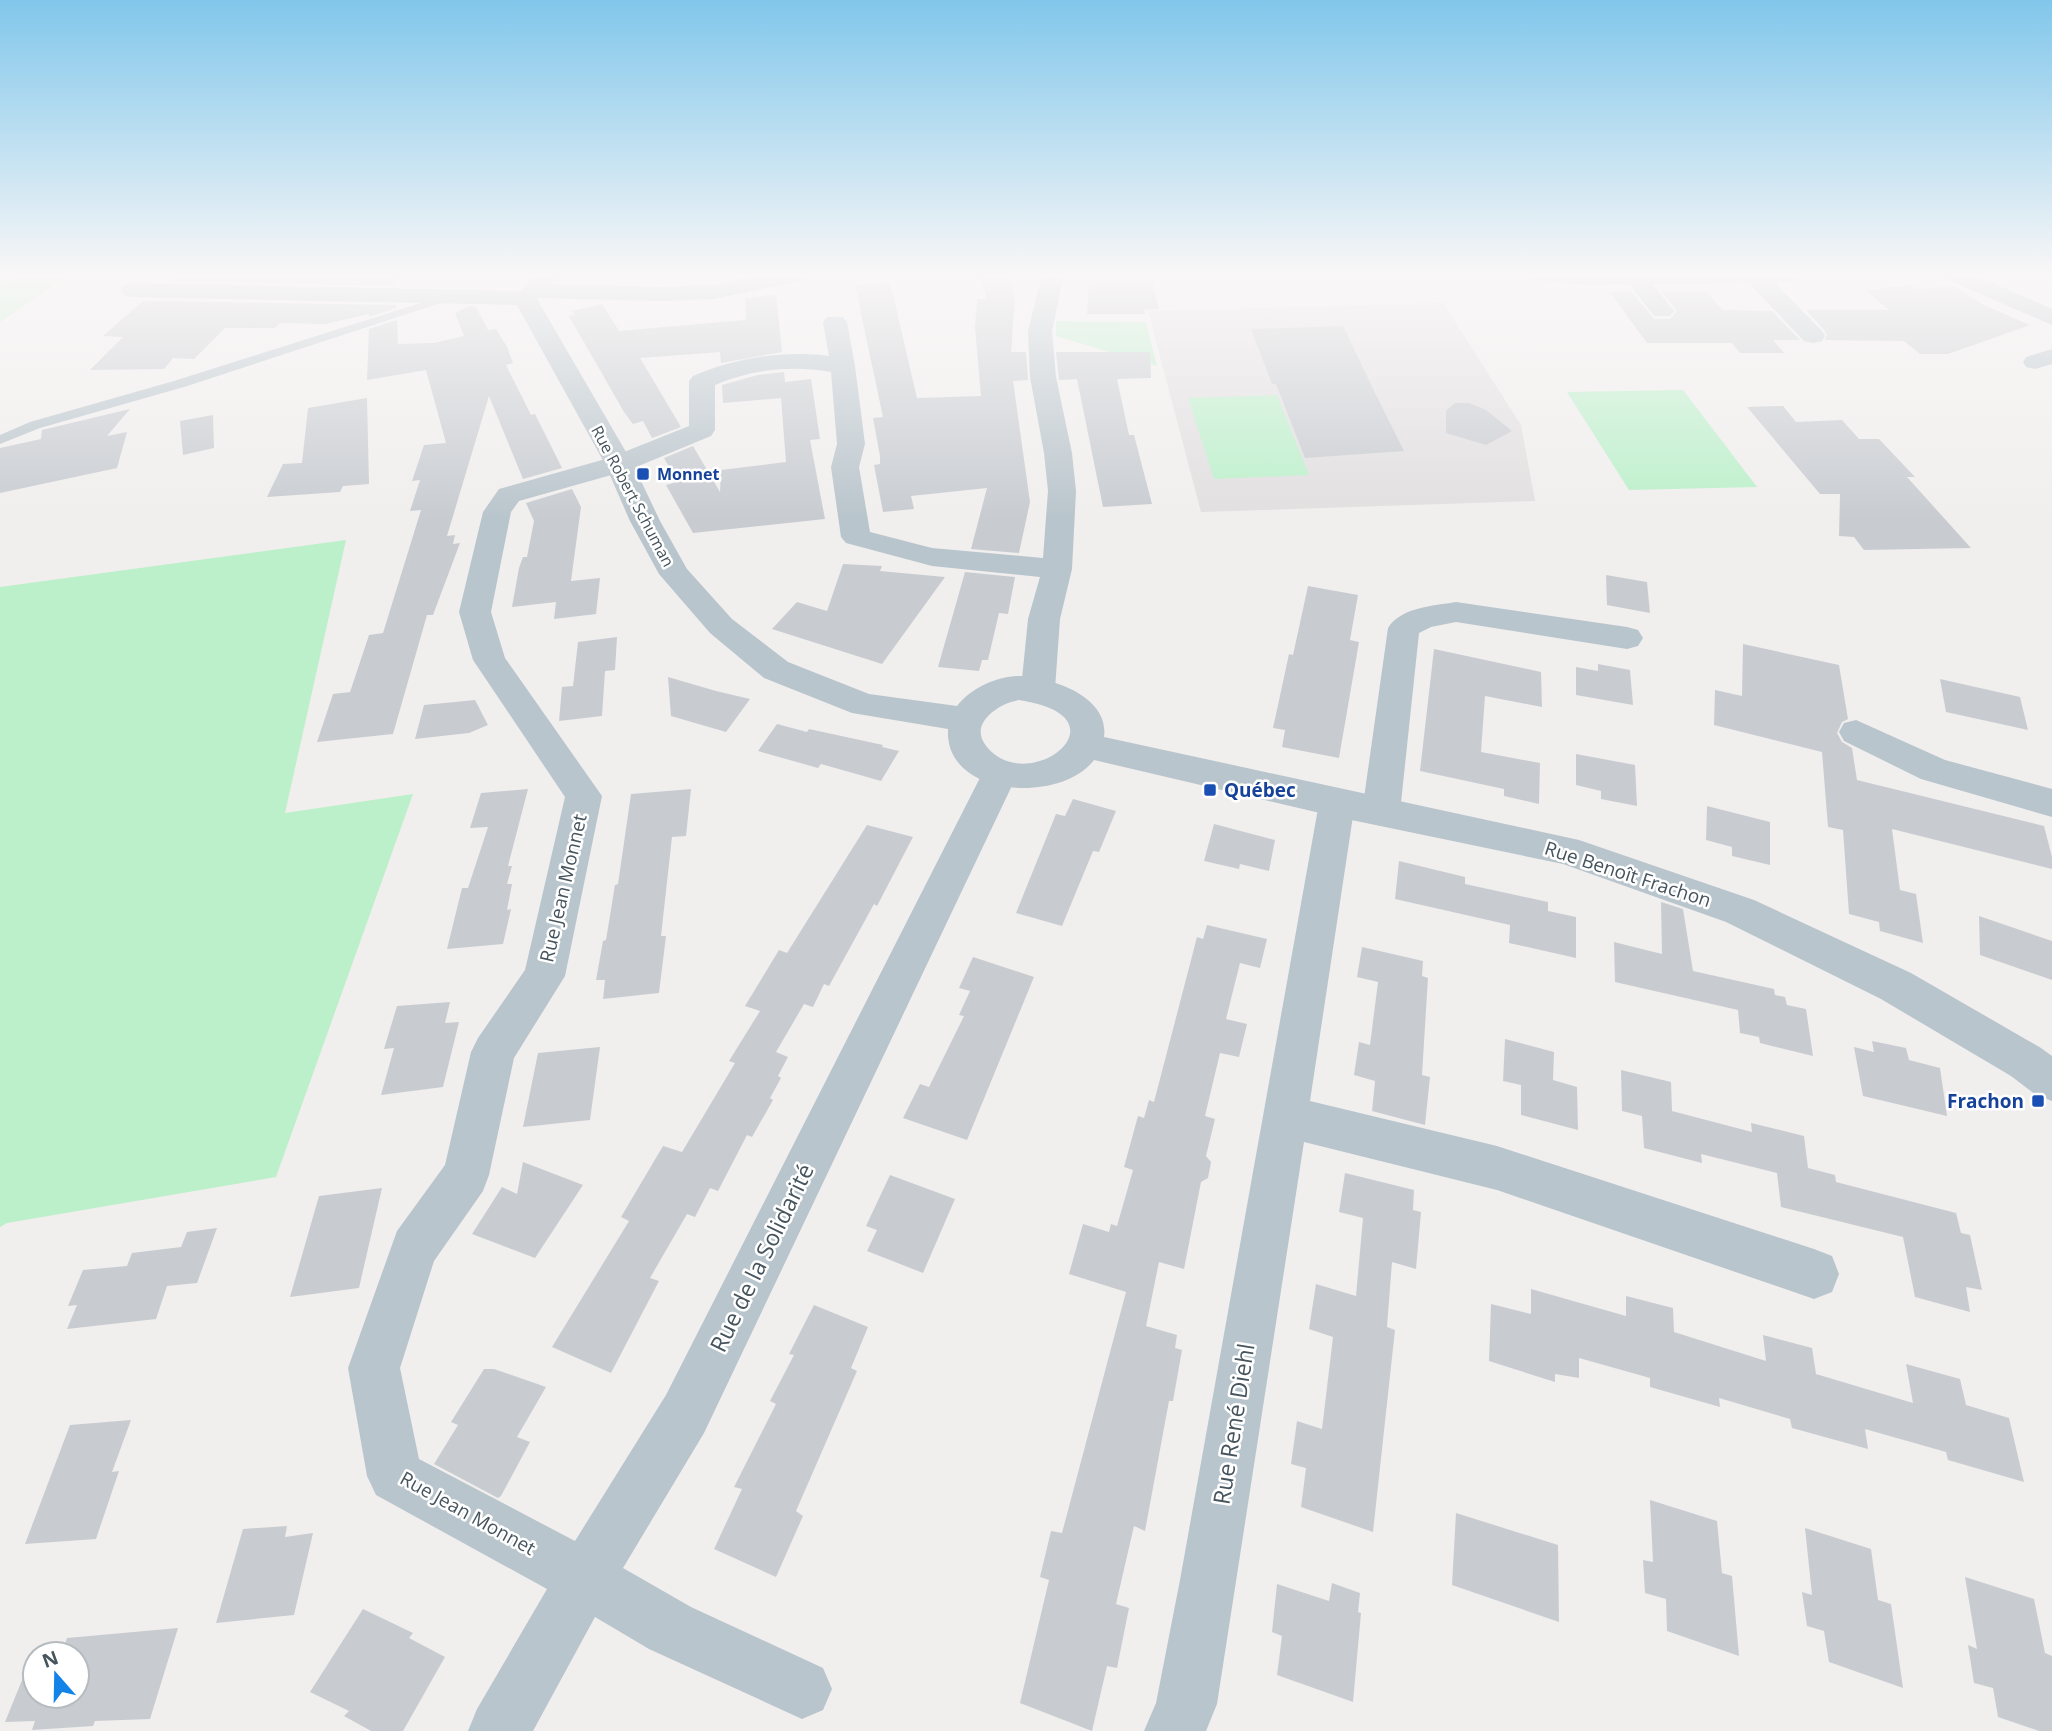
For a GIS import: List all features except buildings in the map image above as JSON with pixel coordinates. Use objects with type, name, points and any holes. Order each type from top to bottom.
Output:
[{"type":"street","name":"Rue Robert Schuman","points":[[568,356],[645,521],[674,574],[721,626],[776,670],[864,705],[965,722]]},
{"type":"street","points":[[841,356],[851,444],[845,467],[856,537],[932,557],[1058,569]]},
{"type":"street","points":[[1038,689],[1044,619],[1058,569],[1062,492],[1042,356]]},
{"type":"street","points":[[619,464],[702,430],[702,381],[727,369],[814,360],[843,366]]},
{"type":"street","name":"Rue Jean Monnet","points":[[619,464],[509,495],[497,512],[475,612],[489,660],[584,796],[544,976],[492,1052],[466,1175],[414,1248],[374,1368],[395,1476],[585,1578],[670,1628],[802,1689]]},
{"type":"street","name":"Rue René Diehl","points":[[1175,1731],[1186,1704],[1209,1580],[1284,1116],[1404,628],[1422,618],[1456,612],[1627,638]]},
{"type":"street","points":[[1019,688],[1038,689],[1057,694],[1073,703],[1083,716],[1088,730],[1085,745],[1076,758],[1061,769],[1042,775],[1000,773],[982,764],[969,751],[964,737],[965,722],[973,709],[993,695],[1019,688]]},
{"type":"street","points":[[1856,732],[1934,770],[2052,803]]},
{"type":"street","name":"Rue Benoît Frachon","points":[[1085,745],[1359,808],[1566,850],[1740,911],[1896,986],[2026,1062],[2052,1081]]},
{"type":"street","name":"Rue de la Solidarité","points":[[499,1731],[585,1578],[685,1414],[1000,773]]},
{"type":"street","points":[[1284,1116],[1497,1168],[1814,1274]]},
{"type":"lane","points":[[0,440],[35,425],[267,356]]},
{"type":"shaded area","points":[[1160,356],[1477,356],[1521,425],[1535,501],[1201,512]]},
{"type":"green space","points":[[1123,356],[1154,356],[1157,366]]},
{"type":"green space","points":[[1683,390],[1757,487],[1629,490],[1567,392]]},
{"type":"green space","points":[[1277,395],[1309,475],[1214,479],[1188,398]]},
{"type":"green space","points":[[346,540],[285,813],[413,794],[276,1177],[7,1223],[0,1227],[0,587]]},
{"type":"place","name":"Monnet","points":[[643,474]]},
{"type":"place","name":"Québec","points":[[1210,790]]},
{"type":"place","name":"Frachon","points":[[2038,1101]]}]
